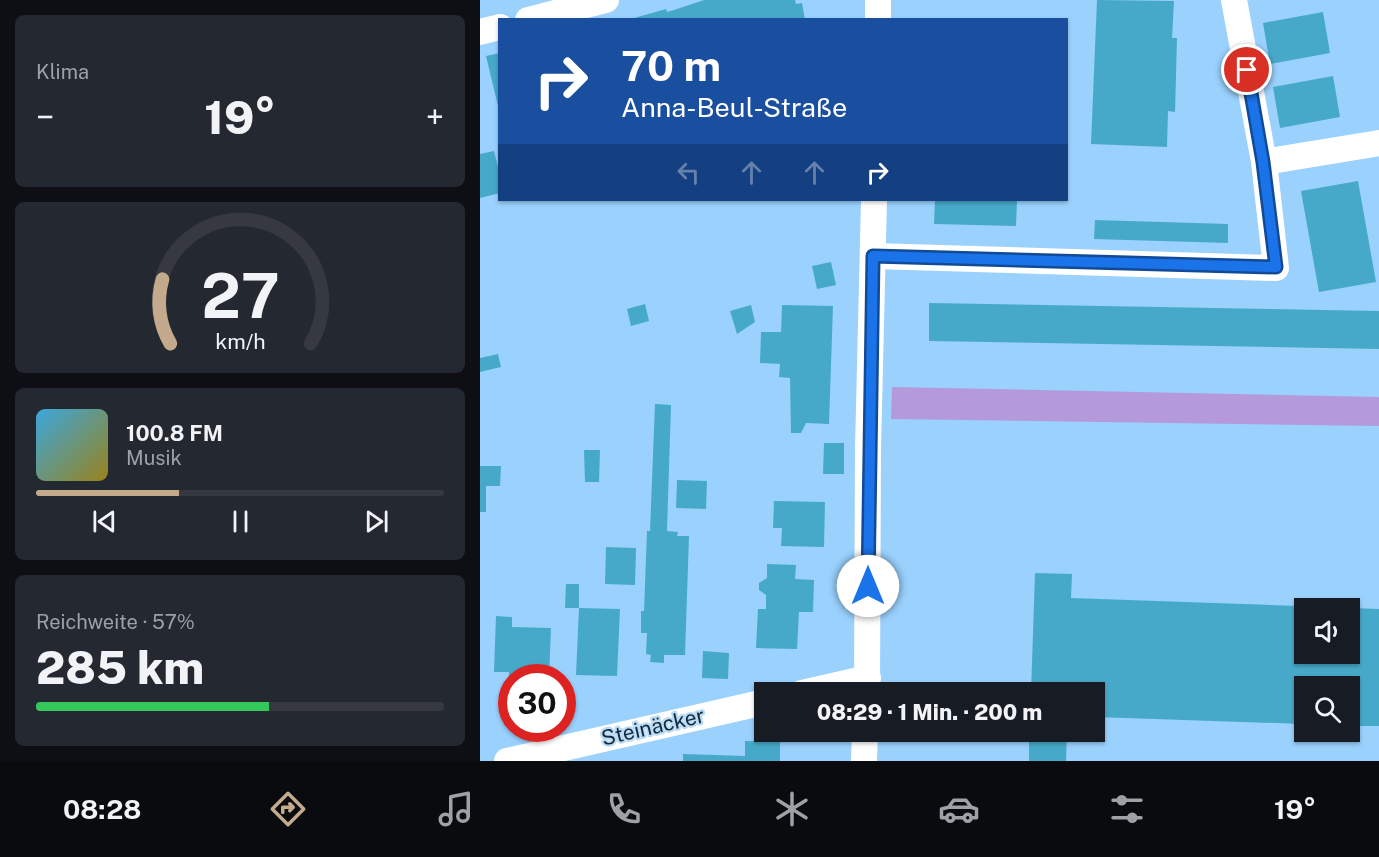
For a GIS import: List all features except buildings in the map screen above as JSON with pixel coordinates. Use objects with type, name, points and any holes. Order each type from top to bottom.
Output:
[{"type":"street","points":[[536,18],[606,0]]},
{"type":"street","points":[[878,0],[878,18]]},
{"type":"street","points":[[873,256],[1276,267],[1263,162],[1234,0]]},
{"type":"street","points":[[480,32],[498,28]]},
{"type":"street","points":[[1263,162],[1379,143]]},
{"type":"street","points":[[868,682],[868,448],[874,201]]},
{"type":"street","name":"Steinäcker","points":[[507,761],[754,705]]},
{"type":"street","points":[[864,761],[865,742]]},
{"type":"shaded area","points":[[892,387],[1379,397],[1379,426],[891,419]]},
{"type":"route","points":[[868,586],[868,448],[873,256],[1276,267],[1263,162],[1247,70]]}]
